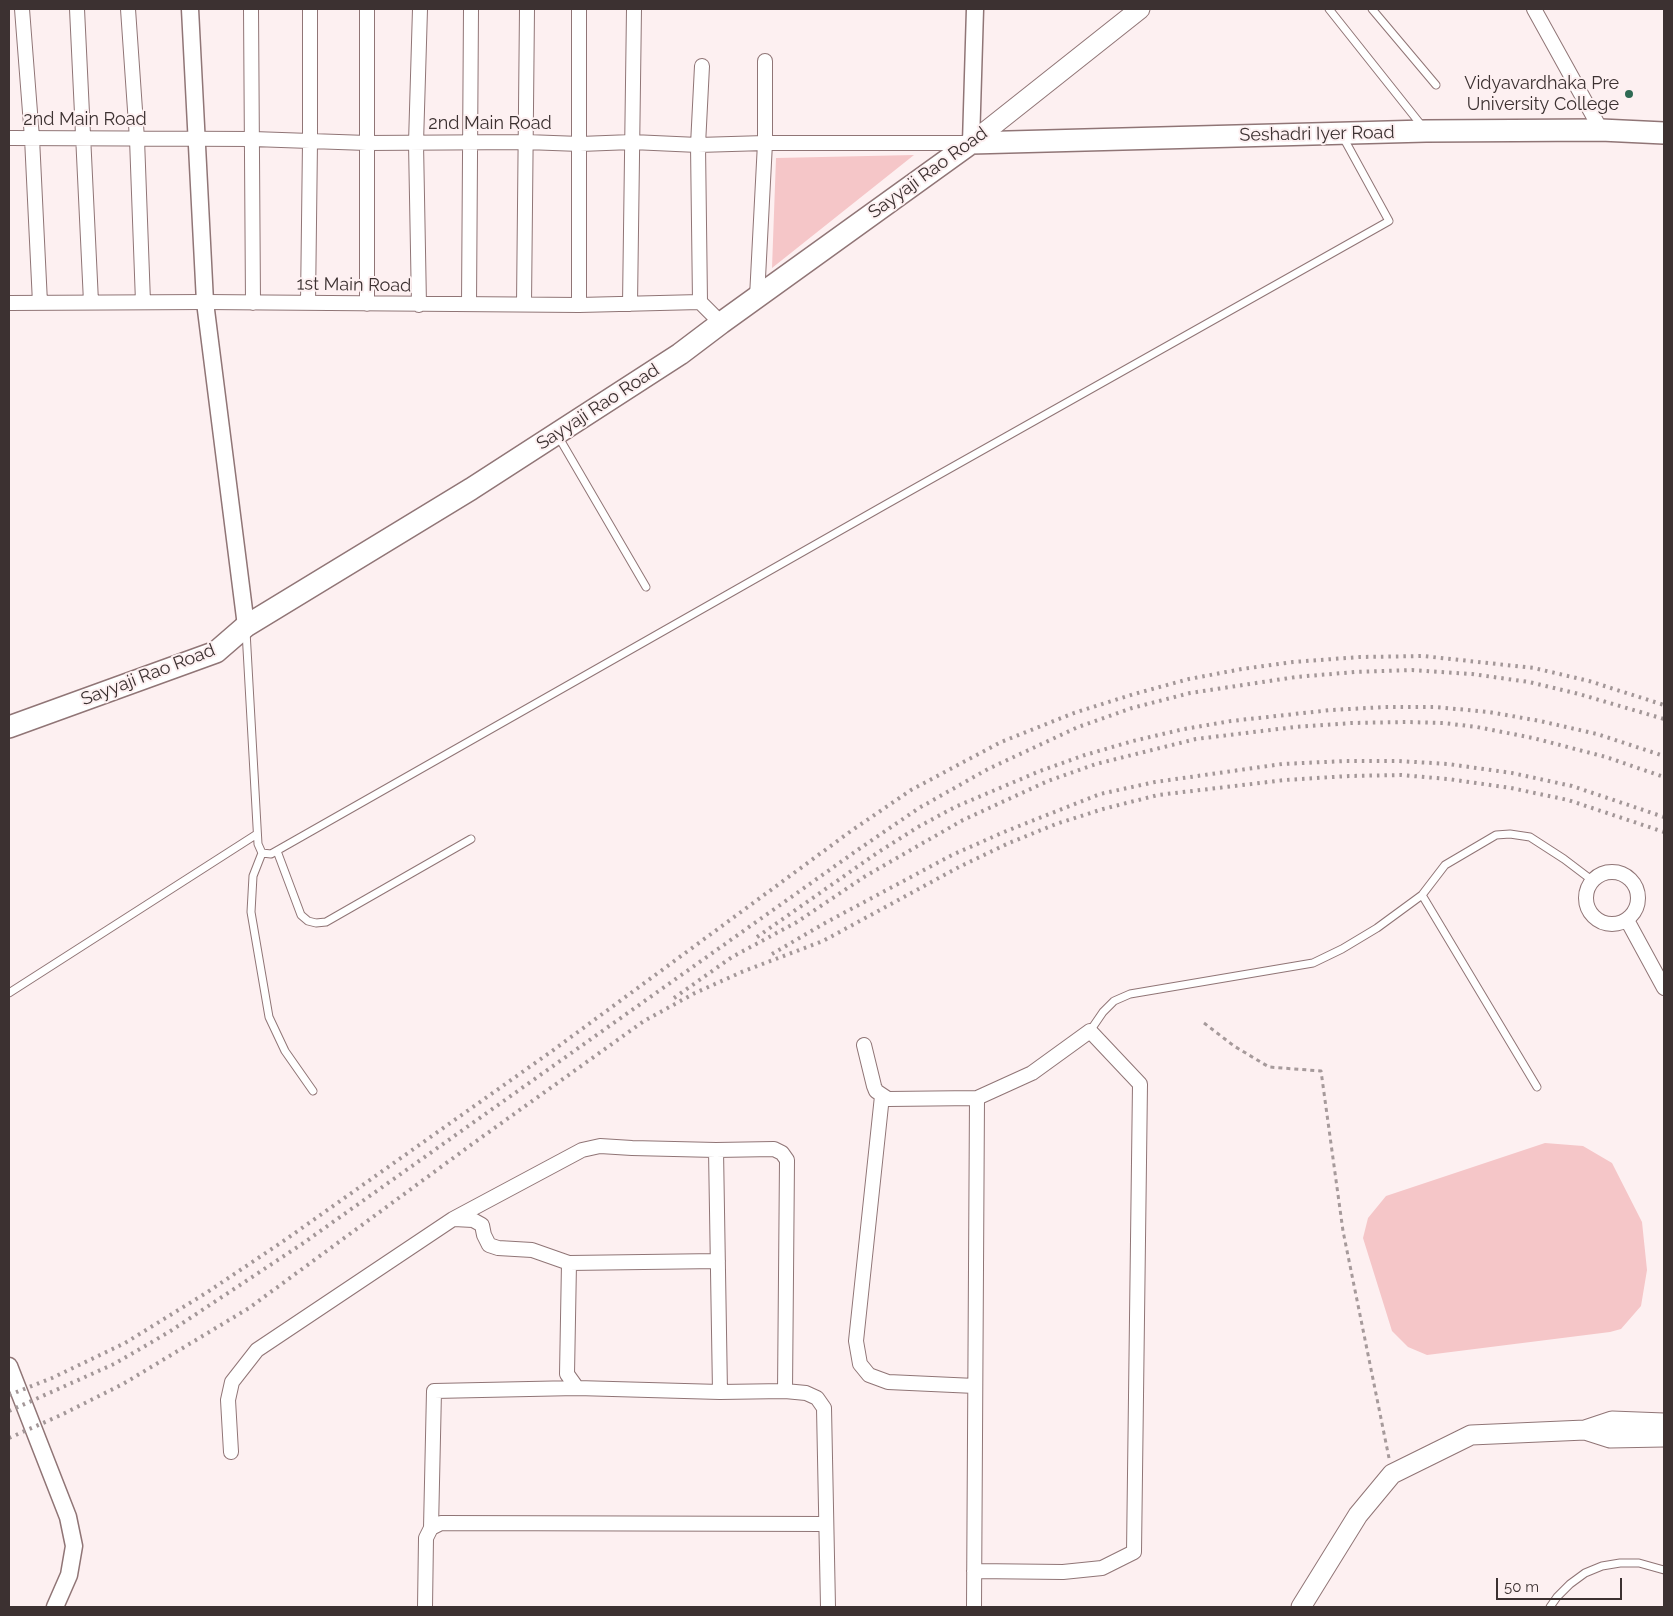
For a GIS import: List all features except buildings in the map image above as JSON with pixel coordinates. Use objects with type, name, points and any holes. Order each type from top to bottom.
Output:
[{"type":"main road","name":"Sayyaji Rao Road","points":[[9,727],[216,652],[246,626],[471,489],[680,354],[971,143],[1140,9]]},
{"type":"main road","name":"Seshadri Iyer Road","points":[[971,143],[1426,131],[1601,130],[1664,133]]},
{"type":"main road","points":[[1300,1607],[1358,1515],[1392,1474],[1471,1435],[1585,1430],[1612,1422],[1664,1423]]},
{"type":"main road","points":[[1585,1430],[1610,1438],[1664,1437]]},
{"type":"street","points":[[22,9],[32,138],[40,303]]},
{"type":"street","points":[[77,9],[91,302]]},
{"type":"street","points":[[128,9],[137,139],[143,302]]},
{"type":"street","points":[[190,9],[205,302],[246,626]]},
{"type":"street","points":[[251,9],[253,303]]},
{"type":"street","points":[[308,303],[310,9]]},
{"type":"street","points":[[367,304],[368,9]]},
{"type":"street","points":[[419,304],[416,142],[420,9]]},
{"type":"street","points":[[469,304],[471,9]]},
{"type":"street","points":[[524,304],[527,9]]},
{"type":"street","points":[[579,9],[579,305]]},
{"type":"street","points":[[630,304],[634,9]]},
{"type":"street","points":[[971,143],[975,9]]},
{"type":"street","points":[[1534,9],[1601,130]]},
{"type":"street","points":[[758,297],[765,61]]},
{"type":"street","points":[[702,66],[698,145],[700,302],[721,323]]},
{"type":"street","name":"2nd Main Road","points":[[9,138],[253,139],[367,143],[526,142],[580,144],[632,142],[698,145],[764,143],[971,143]]},
{"type":"street","name":"1st Main Road","points":[[9,303],[205,302],[579,305],[700,302]]},
{"type":"street","points":[[1610,872],[1626,876],[1637,889],[1637,906],[1633,914],[1627,920],[1610,924],[1602,922],[1595,917],[1587,903],[1587,894],[1593,881],[1610,872]]},
{"type":"street","points":[[1627,920],[1664,988]]},
{"type":"street","points":[[864,1045],[876,1091],[888,1099],[977,1098],[1032,1073],[1090,1032],[1140,1084],[1134,1552],[1102,1568],[1063,1572],[974,1571]]},
{"type":"street","points":[[882,1096],[856,1341],[860,1364],[869,1375],[888,1382],[975,1386]]},
{"type":"street","points":[[974,1607],[977,1098]]},
{"type":"street","points":[[231,1452],[228,1400],[232,1382],[256,1350],[454,1219],[582,1150],[600,1146],[716,1150],[774,1149],[782,1153],[786,1160],[786,1391]]},
{"type":"street","points":[[716,1150],[720,1392]]},
{"type":"street","points":[[454,1219],[473,1220],[482,1225],[489,1245],[498,1248],[532,1250],[569,1263],[718,1261]]},
{"type":"street","points":[[569,1263],[567,1374],[578,1388]]},
{"type":"street","points":[[9,1366],[68,1517],[74,1546],[69,1575],[55,1607]]},
{"type":"street","points":[[432,1528],[434,1390],[578,1388],[720,1392],[786,1391],[806,1393],[817,1398],[824,1408],[828,1607]]},
{"type":"street","points":[[425,1607],[426,1538],[432,1528],[441,1523],[826,1524]]},
{"type":"lane","points":[[1329,9],[1426,131]]},
{"type":"lane","points":[[1372,9],[1436,85]]},
{"type":"lane","points":[[262,852],[271,854],[277,851],[1389,221],[1341,134]]},
{"type":"lane","points":[[557,434],[646,587]]},
{"type":"lane","points":[[246,626],[257,834],[258,844],[262,852],[253,876],[251,912],[269,1017],[285,1051],[313,1091]]},
{"type":"lane","points":[[9,993],[257,834]]},
{"type":"lane","points":[[1090,1032],[1103,1012],[1114,1001],[1130,994],[1313,963],[1342,949],[1377,928],[1422,895],[1445,866],[1496,835],[1510,834],[1530,837],[1593,881]]},
{"type":"lane","points":[[277,851],[301,915],[308,921],[316,923],[326,922],[471,839]]},
{"type":"lane","points":[[1422,895],[1537,1087]]},
{"type":"lane","points":[[1550,1607],[1570,1584],[1585,1573],[1602,1566],[1620,1563],[1639,1563],[1664,1570]]},
{"type":"path","points":[[1204,1023],[1234,1046],[1269,1067],[1321,1071],[1343,1231],[1392,1474]]},
{"type":"shaded area","points":[[914,155],[772,268],[776,158]]},
{"type":"shaded area","points":[[1545,1143],[1583,1146],[1612,1163],[1642,1222],[1647,1270],[1641,1306],[1621,1329],[1610,1332],[1427,1355],[1408,1347],[1392,1331],[1363,1238],[1368,1218],[1386,1196]]},
{"type":"railway","points":[[9,1395],[52,1378],[125,1343],[206,1293],[285,1240],[552,1051],[851,831],[911,790],[1001,742],[1074,713],[1189,679],[1293,662],[1360,657],[1423,656],[1534,668],[1589,681],[1664,705]]},
{"type":"railway","points":[[9,1411],[114,1364],[169,1332],[302,1244],[919,808],[988,769],[1078,727],[1132,708],[1190,693],[1296,677],[1412,670],[1472,674],[1529,682],[1579,694],[1664,719]]},
{"type":"railway","points":[[757,937],[877,853],[918,827],[955,807],[1040,771],[1085,755],[1184,729],[1231,721],[1331,710],[1435,707],[1489,712],[1540,721],[1597,734],[1664,756]]},
{"type":"railway","points":[[674,998],[732,957],[797,922],[864,877],[963,820],[1048,781],[1096,764],[1196,739],[1295,727],[1352,723],[1443,723],[1477,727],[1533,738],[1606,757],[1664,777]]},
{"type":"railway","points":[[772,954],[825,923],[952,855],[1100,794],[1155,782],[1282,764],[1346,761],[1399,761],[1448,764],[1512,773],[1572,786],[1664,817]]},
{"type":"railway","points":[[9,1438],[123,1384],[249,1308],[644,1021],[695,993],[744,971],[823,941],[959,867],[1009,843],[1056,824],[1103,809],[1158,795],[1285,780],[1401,775],[1448,779],[1511,788],[1568,800],[1664,832]]},
{"type":"place","name":"Vidyavardhaka Pre University College","points":[[1629,94]]}]
